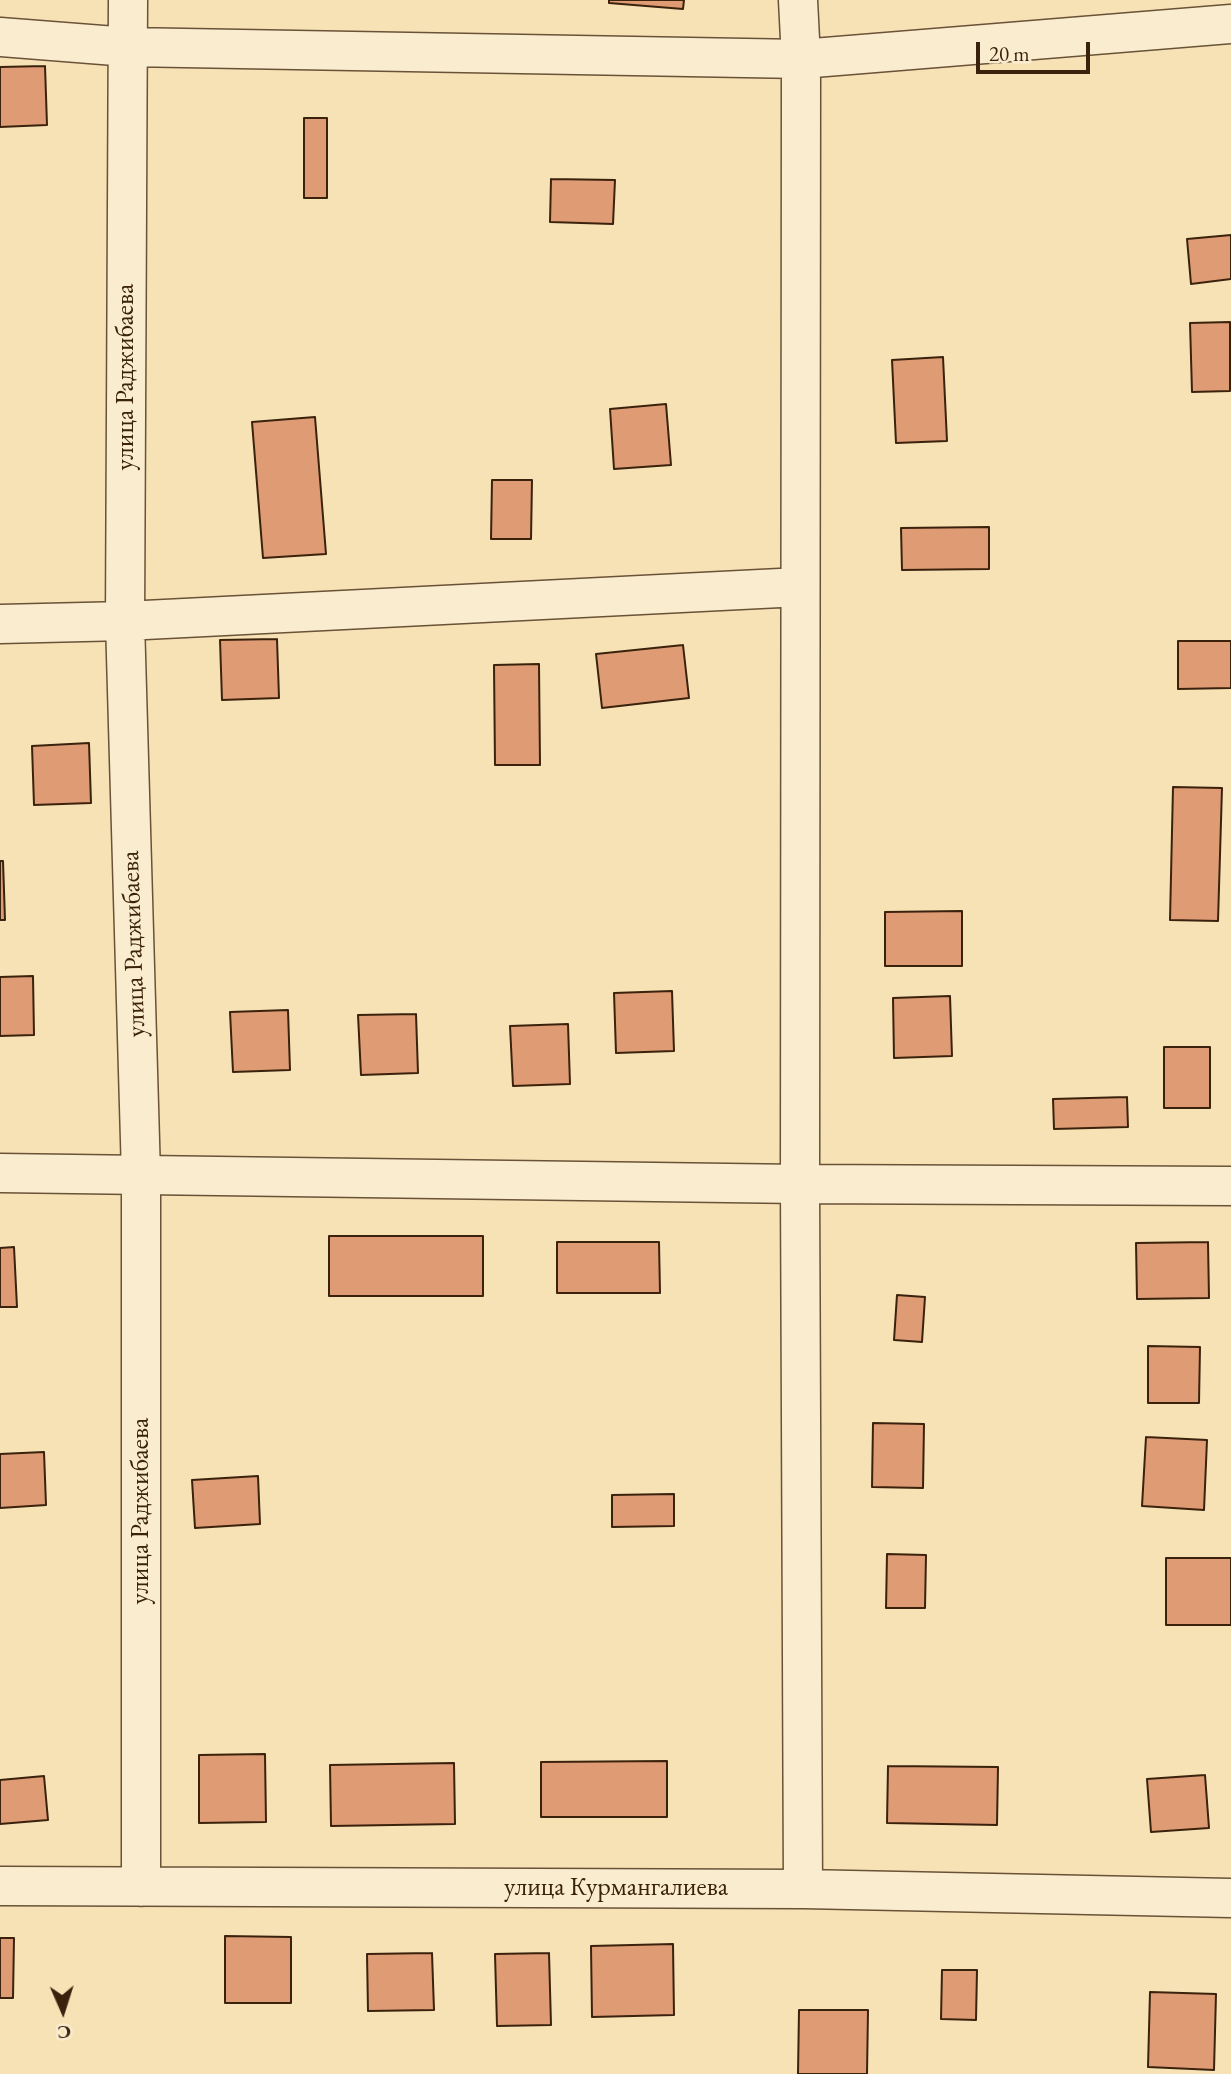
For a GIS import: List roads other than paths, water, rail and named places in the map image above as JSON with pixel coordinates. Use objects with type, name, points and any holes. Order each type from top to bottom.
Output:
[{"type":"street","name":"улица Раджибаева","points":[[128,0],[125,621],[141,1175],[141,1887]]},
{"type":"street","points":[[798,0],[801,59],[800,1184],[803,1889]]},
{"type":"street","points":[[0,37],[128,47],[801,59],[1231,24]]},
{"type":"street","points":[[0,624],[125,621],[800,587]]},
{"type":"street","points":[[0,1173],[800,1184],[1231,1186]]},
{"type":"street","name":"улица Курмангалиева","points":[[0,1886],[803,1889],[1231,1898]]}]
